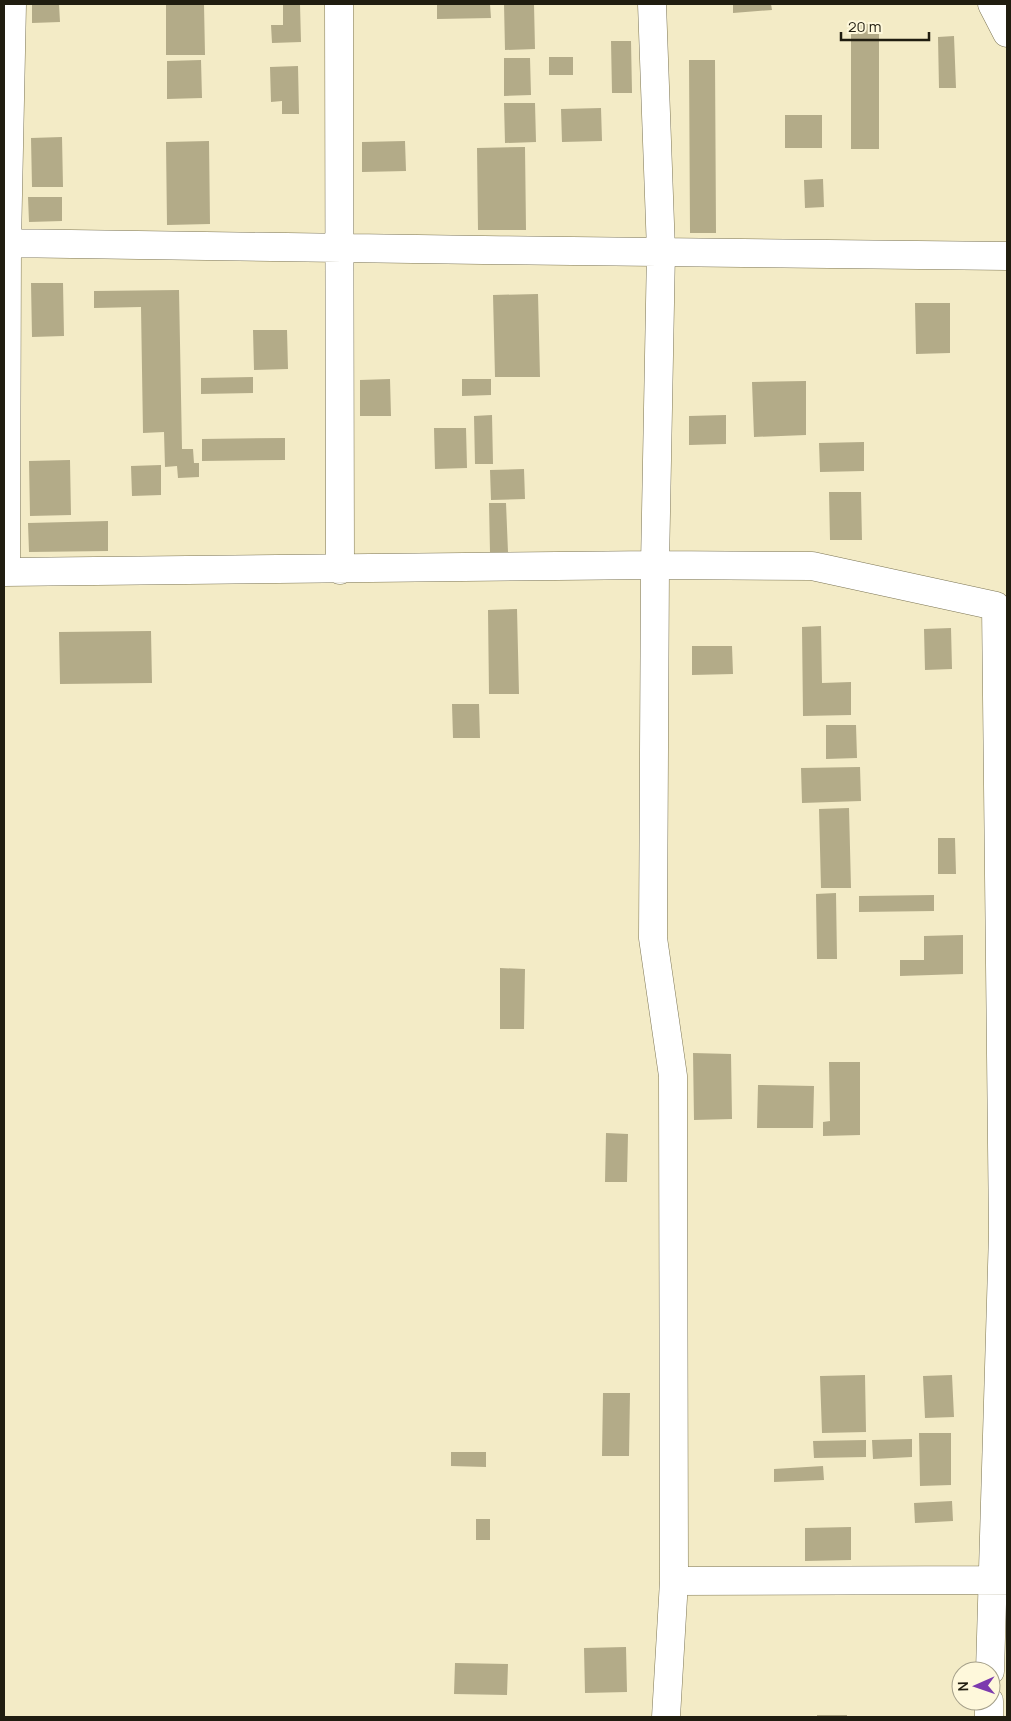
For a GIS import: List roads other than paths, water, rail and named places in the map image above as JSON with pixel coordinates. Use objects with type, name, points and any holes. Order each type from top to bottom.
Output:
[{"type":"street","points":[[12,4],[5,243],[5,572],[340,570],[655,565],[812,566],[996,606],[1004,1355],[1001,1580],[991,1661]]},
{"type":"street","points":[[339,4],[340,570]]},
{"type":"street","points":[[652,4],[661,251],[655,565],[653,938],[673,1076],[674,1581],[666,1717]]},
{"type":"street","points":[[992,4],[1007,33]]},
{"type":"street","points":[[5,243],[340,250],[661,251],[1007,256]]},
{"type":"street","points":[[674,1581],[1001,1580]]}]
